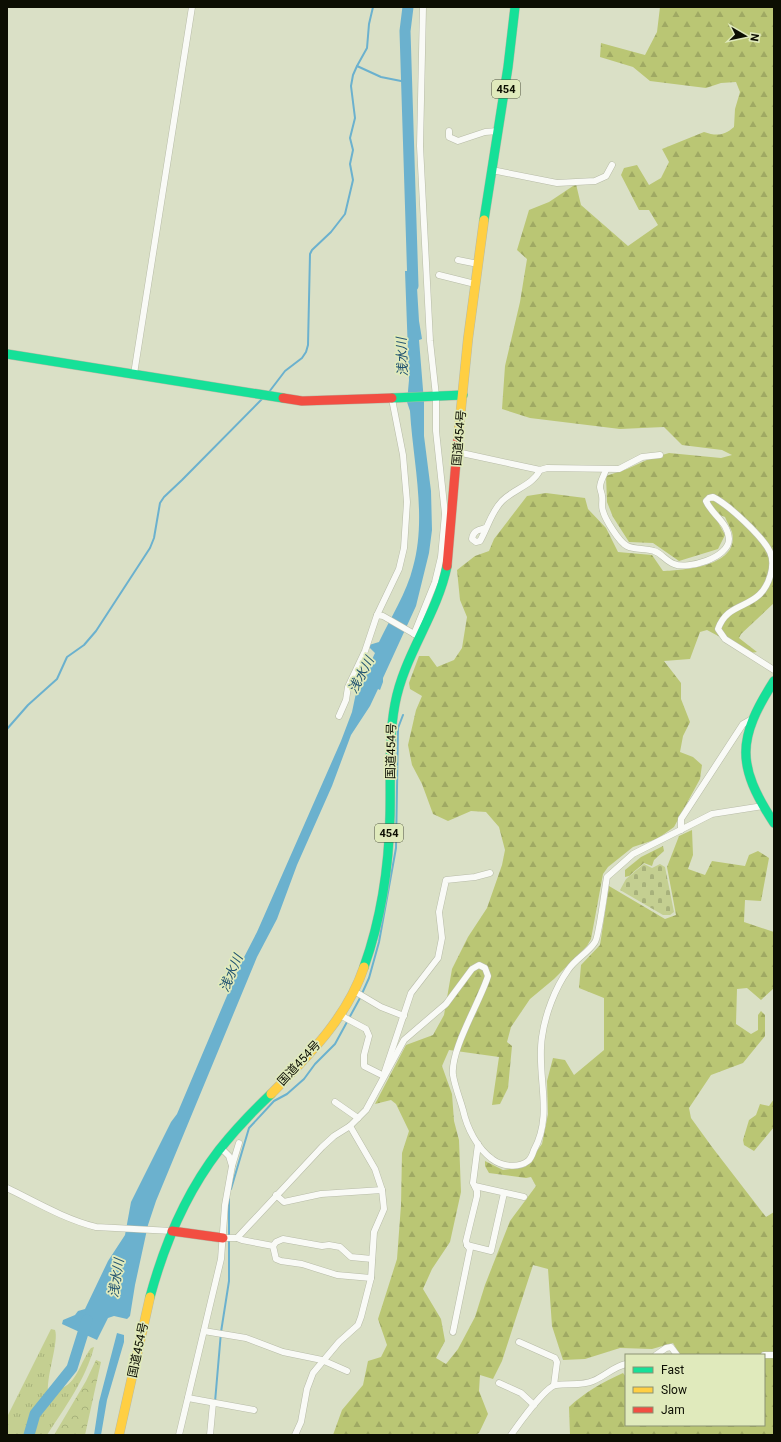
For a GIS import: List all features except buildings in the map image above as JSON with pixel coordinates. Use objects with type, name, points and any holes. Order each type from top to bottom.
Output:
[{"type":"main road","name":"国道454号","points":[[119,1435],[150,1296],[172,1231],[187,1200],[221,1148],[246,1119],[316,1047],[340,1016],[354,991],[372,943],[384,878],[390,821],[390,737],[395,700],[414,634],[435,605],[444,578],[450,536],[462,395],[475,284],[508,74],[515,7]]},
{"type":"main road","points":[[7,354],[302,401],[462,395]]},
{"type":"main road","points":[[772,817],[753,790],[744,761],[744,745],[750,720],[760,701],[774,681]]},
{"type":"main road","points":[[172,1231],[223,1238]]},
{"type":"street","points":[[134,374],[192,7]]},
{"type":"street","points":[[380,615],[414,634],[435,582],[441,557],[444,532],[443,491],[436,431],[430,341],[420,146],[423,7]]},
{"type":"street","points":[[449,131],[449,137],[458,141],[486,132],[498,131]]},
{"type":"street","points":[[492,170],[557,183],[595,181],[606,176],[612,165]]},
{"type":"street","points":[[458,260],[478,264]]},
{"type":"street","points":[[439,276],[475,284]]},
{"type":"street","points":[[339,716],[346,700],[348,686],[364,651],[367,639],[380,615],[399,569],[407,517],[403,455],[396,398]]},
{"type":"street","points":[[457,452],[540,470],[547,468],[619,469],[642,457],[660,455]]},
{"type":"street","points":[[485,528],[492,513],[503,500],[518,489],[529,484],[540,470]]},
{"type":"street","points":[[606,470],[600,488],[603,511],[620,540],[626,546],[654,551],[673,564],[680,566],[710,560],[719,556],[725,551],[729,542],[728,532],[717,515],[709,508],[706,501],[713,497],[735,512],[758,537],[771,553],[772,565],[767,585],[759,595],[728,613],[721,621],[718,629],[725,640],[774,670]]},
{"type":"street","points":[[681,830],[681,819],[743,724],[750,720]]},
{"type":"street","points":[[237,1238],[322,1147],[334,1136],[350,1126],[366,1110],[404,1040],[446,1004],[472,970],[479,965],[486,968],[488,976],[463,1034],[457,1051],[453,1074],[465,1118],[484,1153],[504,1165],[517,1166],[529,1160],[537,1145],[544,1119],[541,1038],[545,1022],[559,985],[568,969],[596,941],[607,877],[633,854],[712,814],[763,806]]},
{"type":"street","points":[[384,1078],[411,993],[438,958],[442,938],[439,912],[446,880],[475,877],[490,873]]},
{"type":"street","points":[[354,991],[381,1006],[404,1016]]},
{"type":"street","points":[[340,1016],[366,1029],[369,1036],[362,1062],[364,1066],[384,1078]]},
{"type":"street","points":[[335,1102],[358,1118]]},
{"type":"street","points":[[296,1435],[307,1389],[313,1373],[322,1360],[358,1325],[371,1278],[374,1232],[384,1209],[382,1190],[369,1157],[350,1126]]},
{"type":"street","points":[[179,1435],[221,1259],[224,1204],[232,1166],[239,1143]]},
{"type":"street","points":[[453,1332],[470,1249],[466,1241],[477,1196],[473,1183],[478,1144]]},
{"type":"street","points":[[221,1148],[229,1156],[232,1166]]},
{"type":"street","points":[[475,1186],[524,1197]]},
{"type":"street","points":[[7,1188],[72,1220],[96,1227],[172,1231]]},
{"type":"street","points":[[276,1195],[284,1202],[322,1194],[382,1190]]},
{"type":"street","points":[[467,1245],[491,1251],[504,1193]]},
{"type":"street","points":[[223,1238],[237,1238],[273,1246]]},
{"type":"street","points":[[273,1246],[276,1242],[284,1239],[322,1246],[329,1245],[340,1248],[350,1257],[372,1259]]},
{"type":"street","points":[[273,1246],[276,1258],[281,1261],[302,1264],[337,1275],[371,1278]]},
{"type":"street","points":[[204,1331],[246,1338],[283,1352],[322,1360],[347,1371]]},
{"type":"street","points":[[519,1342],[555,1358],[557,1362],[554,1385]]},
{"type":"street","points":[[657,1354],[666,1348],[671,1347],[676,1354]]},
{"type":"street","points":[[511,1435],[539,1398],[554,1385],[593,1382],[619,1366],[625,1364]]},
{"type":"street","points":[[499,1383],[521,1393],[534,1405]]},
{"type":"street","points":[[188,1398],[254,1410]]},
{"type":"street","points":[[210,1435],[213,1403]]},
{"type":"green space","points":[[660,7],[774,7],[774,603],[741,634],[739,638],[757,652],[750,653],[707,630],[700,632],[690,659],[664,661],[681,683],[681,699],[690,722],[683,736],[680,752],[693,757],[702,765],[700,779],[674,827],[657,839],[633,847],[608,867],[603,874],[591,939],[587,946],[554,979],[530,999],[511,1027],[507,1042],[512,1046],[508,1088],[500,1104],[492,1105],[499,1057],[449,1050],[442,1066],[452,1094],[454,1121],[459,1140],[461,1192],[450,1242],[432,1269],[423,1289],[441,1319],[445,1341],[436,1358],[446,1364],[458,1349],[475,1317],[485,1285],[510,1221],[536,1186],[531,1177],[526,1178],[489,1173],[485,1166],[485,1161],[503,1170],[525,1167],[542,1144],[548,1114],[547,1081],[553,1058],[565,1060],[574,1075],[604,1050],[604,998],[579,988],[581,965],[600,945],[609,886],[665,919],[676,915],[667,867],[679,836],[692,830],[693,855],[688,869],[705,875],[712,861],[745,866],[749,855],[758,851],[769,858],[761,901],[745,900],[744,922],[774,932],[774,988],[761,1000],[747,988],[737,989],[736,1024],[751,1034],[758,1030],[758,1015],[761,1011],[765,1015],[765,1036],[743,1063],[711,1075],[689,1108],[691,1118],[766,1217],[774,1212],[774,1435],[570,1435],[569,1407],[594,1388],[623,1373],[625,1376],[625,1426],[765,1426],[765,1354],[679,1354],[673,1343],[652,1349],[620,1348],[585,1359],[563,1360],[552,1326],[548,1269],[533,1265],[502,1361],[493,1379],[480,1375],[479,1391],[488,1414],[479,1433],[475,1435],[333,1435],[342,1410],[363,1385],[368,1361],[381,1357],[387,1345],[378,1319],[397,1259],[401,1205],[402,1153],[409,1131],[396,1104],[391,1100],[375,1104],[406,1045],[433,1035],[444,1015],[452,969],[468,937],[487,908],[502,865],[505,850],[499,827],[486,812],[471,811],[448,821],[433,814],[422,784],[412,765],[408,745],[416,710],[422,696],[410,689],[409,683],[419,656],[429,656],[437,667],[454,660],[462,648],[467,617],[460,600],[457,570],[475,556],[489,551],[494,539],[527,496],[546,493],[585,498],[588,509],[606,528],[618,552],[652,555],[663,571],[685,569],[709,564],[720,559],[728,552],[732,543],[732,532],[725,517],[717,514],[719,524],[725,535],[718,549],[679,561],[653,543],[629,542],[613,517],[607,502],[606,476],[627,469],[649,459],[669,453],[721,458],[732,455],[722,450],[682,445],[664,427],[620,429],[530,418],[502,409],[505,366],[520,302],[527,259],[517,250],[529,210],[549,202],[576,184],[581,205],[628,246],[658,225],[649,210],[639,210],[621,175],[624,168],[637,165],[649,185],[661,178],[669,162],[662,149],[704,132],[723,134],[734,127],[735,109],[740,92],[736,82],[721,83],[706,88],[650,81],[633,67],[600,57],[601,43],[645,55],[657,32]]},
{"type":"green space","points":[[663,846],[664,851],[654,860],[652,866],[644,863],[629,876],[625,877],[625,870],[641,857]]},
{"type":"green space","points":[[644,864],[652,868],[660,864],[665,867],[674,912],[670,915],[663,915],[620,890],[626,879]]},
{"type":"green space","points":[[774,1099],[774,1127],[754,1151],[744,1145],[743,1140],[749,1120],[756,1115],[760,1104],[769,1106]]},
{"type":"green space","points":[[51,1329],[55,1330],[56,1335],[48,1391],[58,1390],[71,1382],[86,1355],[91,1348],[94,1347],[86,1370],[47,1435],[7,1435],[7,1417]]},
{"type":"green space","points":[[96,1360],[101,1362],[85,1435],[54,1435],[86,1381]]},
{"type":"water","points":[[405,271],[416,271],[419,321],[422,339],[419,340],[424,402],[424,436],[431,491],[432,530],[429,553],[416,606],[383,678],[380,690],[378,689],[370,706],[351,735],[332,786],[297,865],[277,919],[257,957],[156,1201],[148,1225],[130,1316],[127,1319],[114,1316],[108,1318],[97,1340],[62,1324],[63,1320],[75,1315],[78,1311],[85,1309],[108,1261],[125,1235],[131,1202],[171,1122],[177,1114],[240,965],[257,932],[341,741],[352,712],[356,693],[375,653],[369,645],[379,642],[403,596],[413,567],[419,529],[419,509],[410,411],[407,402],[409,380]]},
{"type":"water","points":[[117,1333],[124,1335],[124,1342],[107,1400],[101,1435],[94,1435],[99,1402]]},
{"type":"waterway","points":[[373,7],[369,24],[367,48],[357,66],[381,77],[406,82]]},
{"type":"waterway","name":"浅水川","points":[[408,7],[405,31],[413,286]]},
{"type":"waterway","points":[[269,392],[285,371],[302,358],[306,352],[308,345],[310,254],[312,250],[331,232],[345,214],[353,180],[350,164],[353,150],[350,138],[355,118],[351,86],[353,75],[357,66]]},
{"type":"waterway","points":[[7,729],[28,705],[57,679],[67,657],[84,645],[96,631],[150,548],[154,538],[160,503],[164,497],[263,398]]},
{"type":"waterway","points":[[231,1189],[249,1128],[274,1101],[287,1094],[304,1079],[315,1064],[335,1044],[369,978],[379,942],[396,848],[398,728],[403,715]]},
{"type":"waterway","points":[[215,1402],[221,1332],[229,1281],[229,1199]]},
{"type":"waterway","points":[[29,1435],[35,1414],[72,1368],[87,1320]]},
{"type":"traffic: fast","points":[[484,220],[508,67],[515,7]]},
{"type":"traffic: fast","points":[[7,354],[283,398]]},
{"type":"traffic: fast","points":[[392,398],[463,395]]},
{"type":"traffic: fast","points":[[364,967],[375,930],[386,873],[389,834],[391,732],[395,704],[399,686],[436,601],[447,566]]},
{"type":"traffic: fast","points":[[774,681],[753,720],[748,736],[746,752],[748,768],[753,784],[774,823]]},
{"type":"traffic: fast","points":[[150,1297],[169,1239],[196,1184],[219,1150],[244,1121],[271,1094]]},
{"type":"traffic: slow","points":[[458,438],[468,339],[484,220]]},
{"type":"traffic: slow","points":[[271,1094],[312,1051],[337,1020],[357,986],[364,967]]},
{"type":"traffic: slow","points":[[119,1435],[150,1297]]},
{"type":"traffic: jam","points":[[283,398],[302,401],[392,398]]},
{"type":"traffic: jam","points":[[447,566],[458,438]]},
{"type":"traffic: jam","points":[[172,1231],[223,1238]]}]
